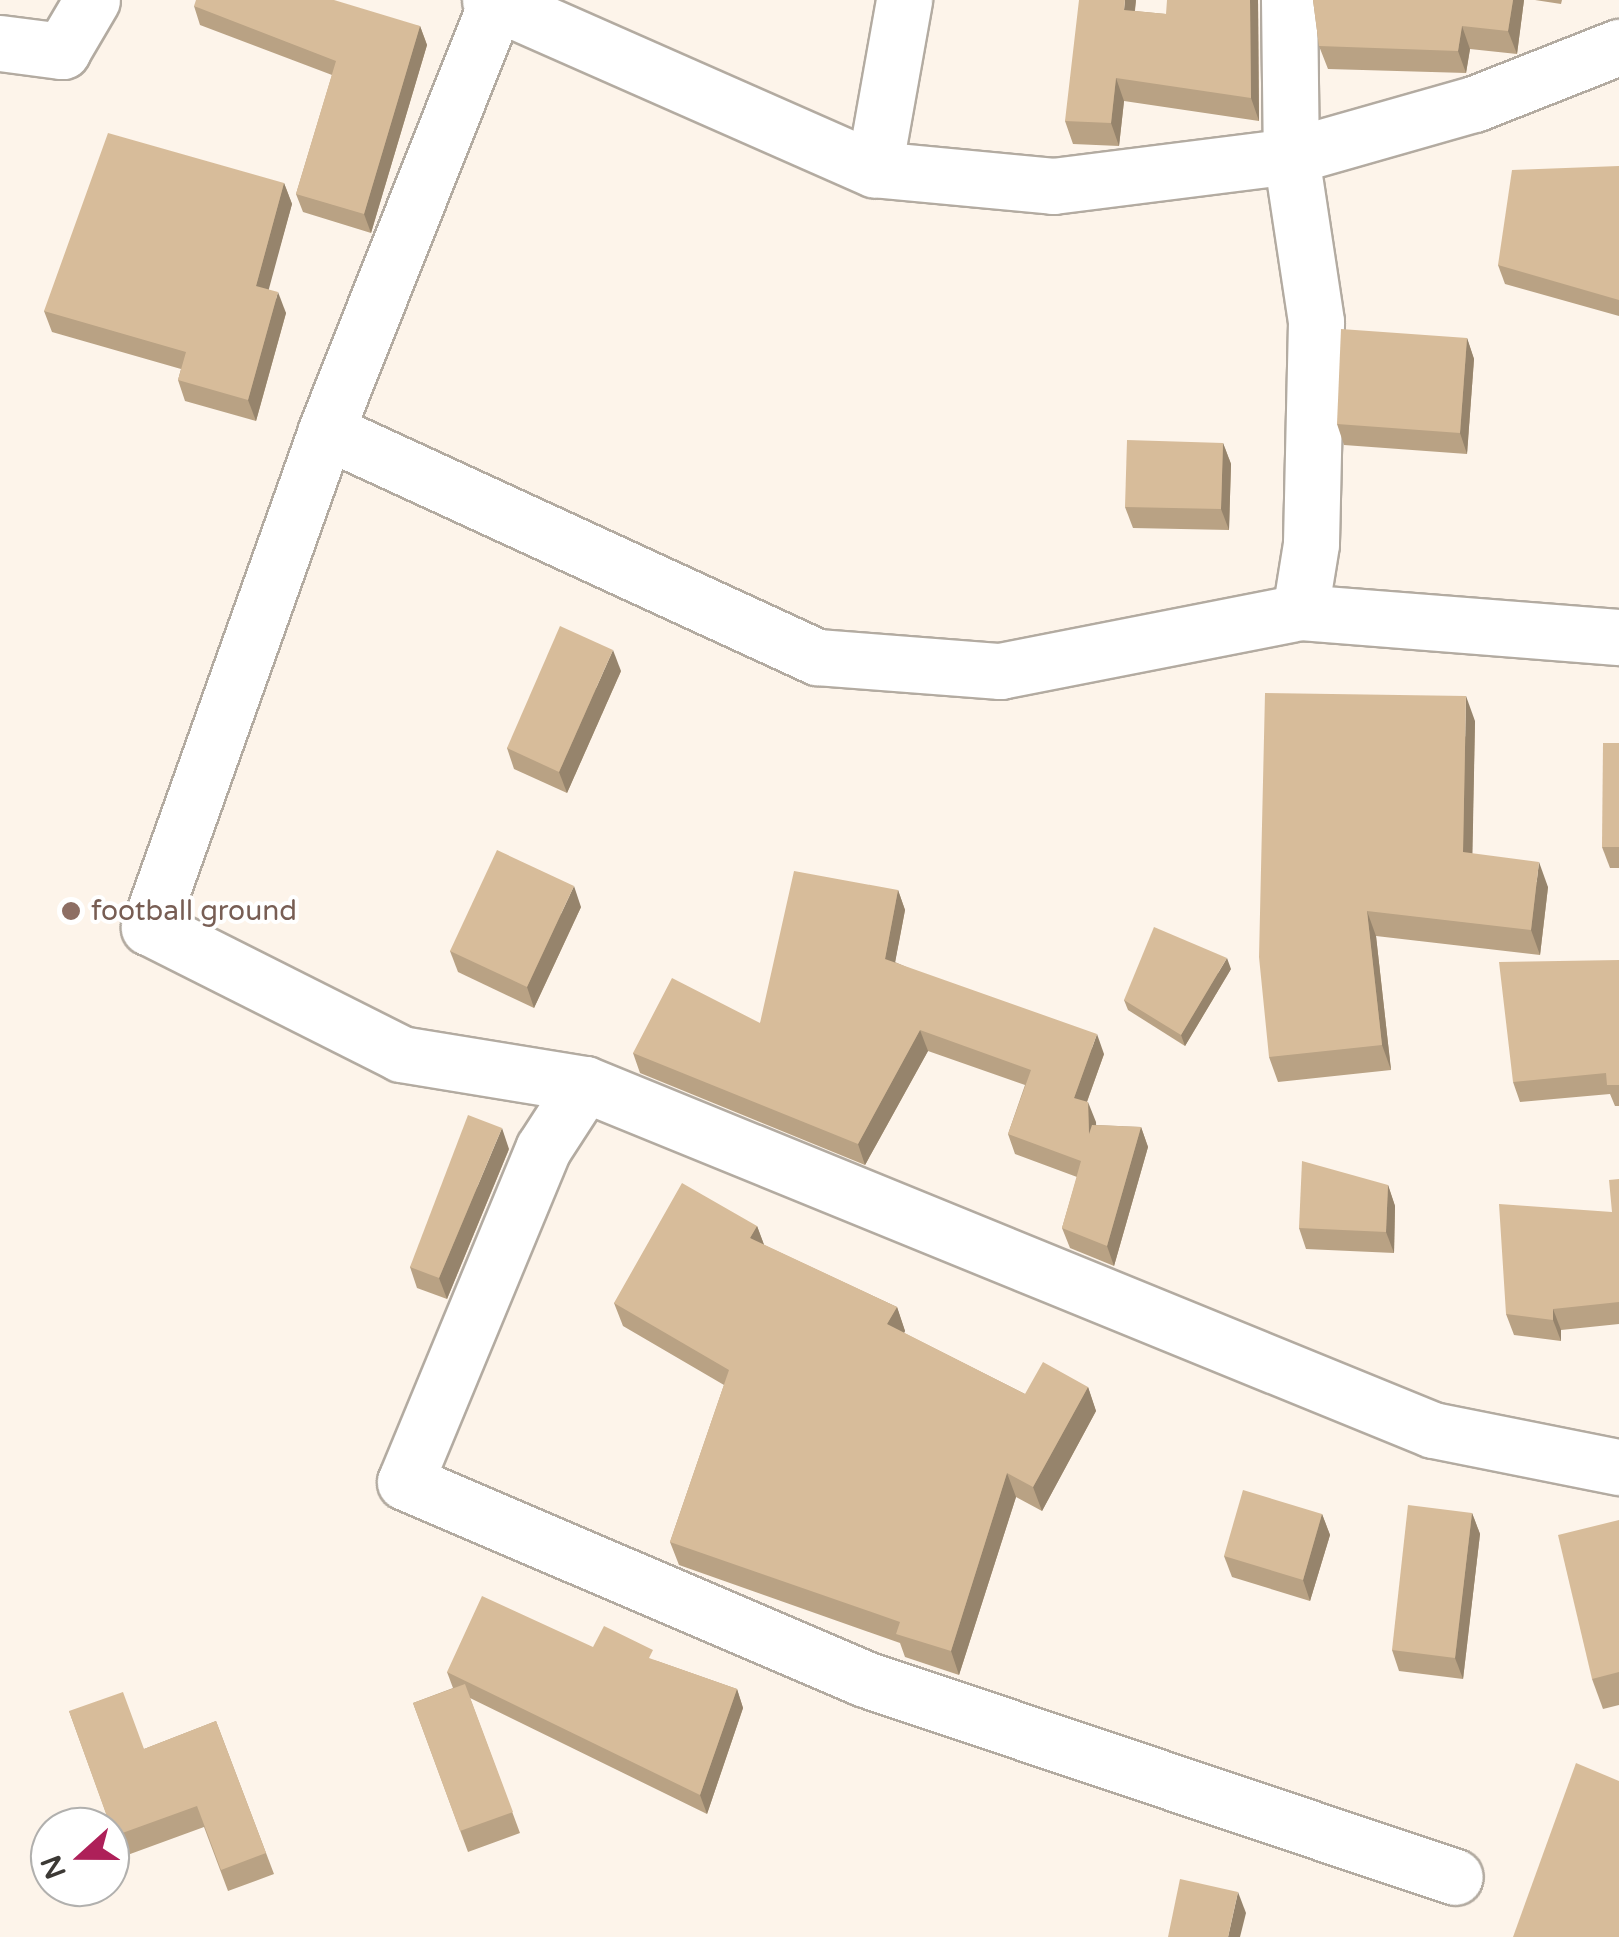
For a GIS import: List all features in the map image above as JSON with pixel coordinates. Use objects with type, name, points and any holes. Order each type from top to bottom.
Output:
[{"type":"street","points":[[0,43],[62,51],[92,0]]},
{"type":"street","points":[[874,169],[904,0]]},
{"type":"street","points":[[1289,0],[1291,156],[1316,322],[1300,612]]},
{"type":"street","points":[[1619,48],[1474,104],[1291,156],[1052,186],[874,169],[493,1],[326,431],[148,927],[402,1054],[585,1084],[1433,1430],[1619,1467]]},
{"type":"street","points":[[326,431],[817,657],[1000,671],[1300,612],[1619,637]]},
{"type":"street","points":[[585,1084],[543,1148],[405,1482],[865,1680],[1455,1876]]},
{"type":"building","points":[[196,0],[334,0],[420,26],[364,214],[296,194],[336,61],[194,6]]},
{"type":"building","points":[[1079,0],[1125,0],[1124,10],[1166,14],[1167,0],[1250,0],[1251,98],[1116,78],[1111,123],[1065,121]]},
{"type":"building","points":[[1313,0],[1513,0],[1508,31],[1462,26],[1458,51],[1319,46]]},
{"type":"building","points":[[108,133],[284,183],[256,286],[278,292],[248,400],[178,380],[186,352],[44,311]]},
{"type":"building","points":[[1619,166],[1619,300],[1498,265],[1512,170]]},
{"type":"building","points":[[1341,329],[1467,338],[1460,433],[1337,424]]},
{"type":"building","points":[[1127,440],[1223,443],[1221,509],[1125,507]]},
{"type":"building","points":[[560,626],[613,650],[559,772],[507,748]]},
{"type":"building","points":[[1265,693],[1466,696],[1463,852],[1539,862],[1531,930],[1367,911],[1382,1045],[1269,1057],[1259,957]]},
{"type":"building","points":[[1603,743],[1619,743],[1619,847],[1602,847]]},
{"type":"building","points":[[497,850],[574,886],[527,987],[450,951]]},
{"type":"building","points":[[794,871],[898,890],[885,959],[1097,1034],[1074,1098],[1088,1102],[1089,1134],[1092,1125],[1141,1127],[1107,1246],[1062,1228],[1081,1161],[1008,1134],[1031,1070],[920,1030],[858,1144],[633,1053],[672,978],[760,1023]]},
{"type":"building","points":[[1154,927],[1227,958],[1181,1035],[1124,1000]]},
{"type":"building","points":[[1619,960],[1619,1085],[1607,1085],[1606,1073],[1513,1082],[1499,962]]},
{"type":"building","points":[[468,1115],[502,1128],[439,1278],[410,1267]]},
{"type":"building","points":[[1302,1161],[1388,1185],[1386,1232],[1299,1228]]},
{"type":"building","points":[[1619,1179],[1619,1302],[1553,1309],[1553,1320],[1506,1314],[1499,1204],[1612,1212],[1609,1180]]},
{"type":"building","points":[[682,1183],[757,1226],[750,1238],[897,1307],[887,1324],[1025,1394],[1043,1362],[1088,1387],[1033,1487],[1007,1473],[951,1651],[896,1634],[900,1622],[670,1542],[729,1370],[614,1303]]},
{"type":"building","points":[[1243,1490],[1322,1514],[1303,1580],[1224,1556]]},
{"type":"building","points":[[1408,1505],[1472,1513],[1455,1658],[1392,1650]]},
{"type":"building","points":[[1619,1520],[1619,1672],[1592,1679],[1558,1535]]},
{"type":"building","points":[[482,1596],[593,1647],[604,1626],[653,1650],[649,1658],[737,1689],[700,1795],[447,1672]]},
{"type":"building","points":[[465,1684],[513,1812],[460,1831],[413,1703]]},
{"type":"building","points":[[123,1692],[144,1749],[216,1721],[266,1853],[221,1870],[197,1806],[130,1830],[130,1807],[104,1807],[69,1711]]},
{"type":"building","points":[[1576,1763],[1619,1781],[1619,1937],[1513,1937]]},
{"type":"building","points":[[1180,1879],[1238,1892],[1228,1937],[1168,1937]]},
{"type":"place","name":"football ground","points":[[71,911]]}]
